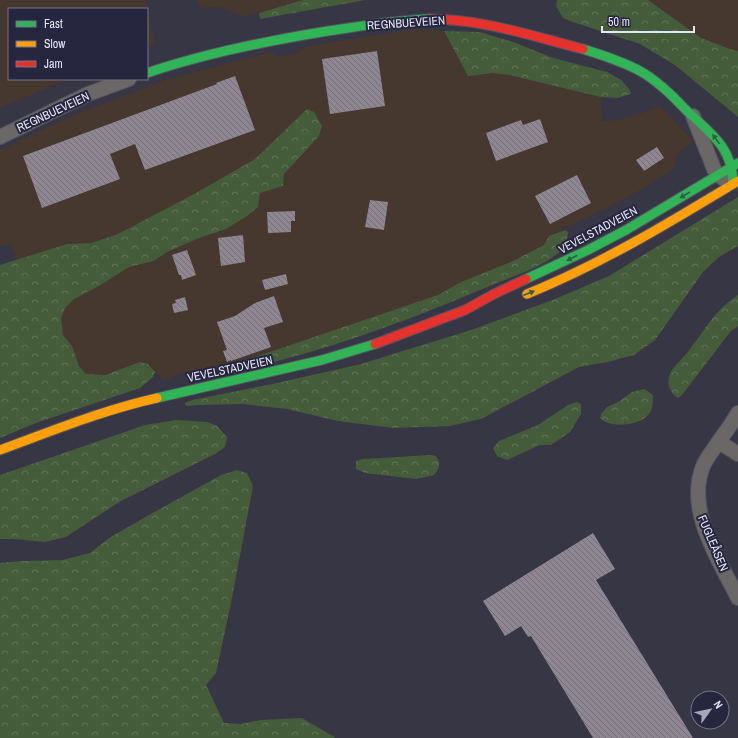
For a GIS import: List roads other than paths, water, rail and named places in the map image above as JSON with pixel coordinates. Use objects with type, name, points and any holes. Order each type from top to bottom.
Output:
[{"type":"main road","name":"REGNBUEVEIEN","points":[[148,73],[220,52],[315,33],[359,26],[422,19],[463,20],[516,31],[604,56],[629,65],[649,76],[668,91],[693,116],[708,128],[735,165],[735,183]]},
{"type":"main road","name":"VEVELSTADVEIEN","points":[[0,450],[72,423],[138,402],[268,373],[340,355],[465,310],[494,294],[548,270],[609,239],[735,165]]},
{"type":"main road","points":[[516,298],[552,283],[618,251],[735,183]]},
{"type":"main road","name":"VEVELSTADVEIEN","points":[[465,310],[496,304]]},
{"type":"street","name":"REGNBUEVEIEN","points":[[0,137],[82,97],[126,80]]},
{"type":"street","name":"REGNBUEVEIEN","points":[[693,116],[703,145],[718,175]]},
{"type":"street","points":[[718,175],[735,183]]},
{"type":"street","name":"FUGLEÅSEN","points":[[738,413],[704,465],[698,491],[698,506],[702,522],[710,542],[738,598]]},
{"type":"street","points":[[719,442],[738,454]]}]
